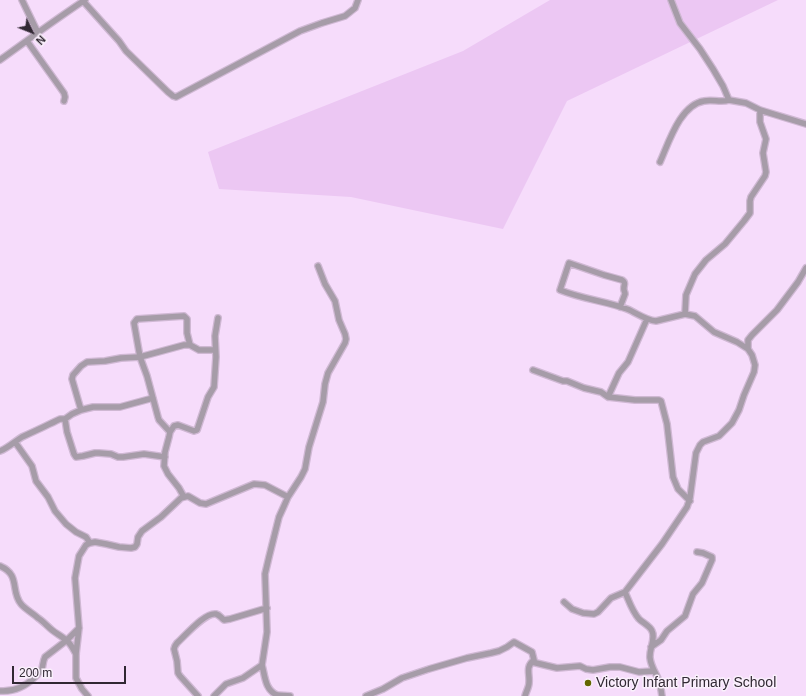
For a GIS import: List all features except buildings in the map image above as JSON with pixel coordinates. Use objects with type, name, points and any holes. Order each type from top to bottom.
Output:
[{"type":"street","points":[[22,0],[38,33]]},
{"type":"street","points":[[0,60],[60,16],[84,1],[126,51],[168,92],[176,97],[300,31],[345,16],[355,8],[358,0]]},
{"type":"street","points":[[671,0],[680,23],[691,36],[713,69],[729,100]]},
{"type":"street","points":[[27,41],[64,93],[64,101]]},
{"type":"street","points":[[660,162],[681,118],[692,106],[705,101],[729,100],[746,103],[760,110],[806,124]]},
{"type":"street","points":[[685,314],[686,295],[695,274],[706,260],[725,244],[750,213],[751,197],[765,176],[763,153],[766,139],[760,122],[760,110]]},
{"type":"street","points":[[564,602],[572,609],[583,613],[594,614],[598,612],[611,598],[625,592],[662,544],[687,507],[690,501],[696,453],[700,444],[719,436],[732,423],[754,372],[755,365],[752,355],[748,349],[737,342],[714,332],[695,316],[685,314],[656,321],[647,319],[620,307],[579,297],[560,290],[569,263],[622,280],[625,284],[625,294],[620,307]]},
{"type":"street","points":[[290,696],[278,696],[269,688],[266,684],[262,665],[268,632],[265,574],[280,517],[288,497],[305,469],[309,447],[323,402],[328,373],[346,339],[339,320],[335,301],[325,284],[318,266]]},
{"type":"street","points":[[748,349],[748,340],[777,310],[798,282],[806,268]]},
{"type":"street","points":[[170,432],[159,420],[147,376],[140,357],[134,323],[137,320],[184,316],[187,319],[187,333],[190,345]]},
{"type":"street","points":[[184,497],[164,466],[165,452],[170,432],[174,426],[178,425],[194,431],[197,430],[208,397],[214,387],[216,357],[215,336],[218,318]]},
{"type":"street","points":[[608,396],[620,373],[628,362],[647,319]]},
{"type":"street","points":[[82,410],[72,378],[81,366],[87,362],[140,357],[184,345],[190,345],[199,350],[215,350]]},
{"type":"street","points":[[533,370],[584,388],[601,392],[608,396],[635,400],[661,401],[667,424],[673,477],[678,489],[690,501]]},
{"type":"street","points":[[0,451],[32,432],[65,419],[82,410],[93,407],[120,407],[153,398]]},
{"type":"street","points":[[65,419],[67,432],[76,457],[99,453],[111,454],[118,457],[144,454],[165,457]]},
{"type":"street","points":[[15,442],[32,466],[36,481],[55,511],[66,524],[76,532],[86,537],[90,543]]},
{"type":"street","points":[[88,696],[76,678],[76,654],[79,628],[75,578],[79,556],[86,545],[95,542],[119,547],[135,547],[138,537],[142,531],[161,517],[181,498],[188,496],[200,503],[206,504],[254,484],[265,485],[288,497]]},
{"type":"street","points":[[651,646],[661,640],[667,631],[685,616],[693,594],[702,582],[712,557],[697,552]]},
{"type":"street","points":[[0,566],[9,571],[13,579],[17,597],[24,608],[67,640],[76,654]]},
{"type":"street","points":[[625,592],[634,613],[650,628],[654,637],[651,646],[650,660],[660,683],[662,696]]},
{"type":"street","points":[[198,696],[178,673],[174,646],[208,615],[219,615],[224,620],[267,608]]},
{"type":"street","points":[[0,691],[18,688],[30,682],[40,673],[45,657],[67,640],[79,628]]},
{"type":"street","points":[[366,696],[383,689],[402,678],[476,655],[495,652],[514,642],[532,652],[534,660],[529,668],[529,682],[525,696]]},
{"type":"street","points":[[532,662],[557,668],[580,666],[593,670],[620,667],[639,672],[654,671]]},
{"type":"street","points":[[214,696],[226,684],[243,678],[262,665]]},
{"type":"shaded area","points":[[550,0],[778,0],[567,101],[503,229],[351,197],[219,189],[208,152],[463,51]]},
{"type":"place","name":"Victory Infant Primary School","points":[[588,683]]}]
